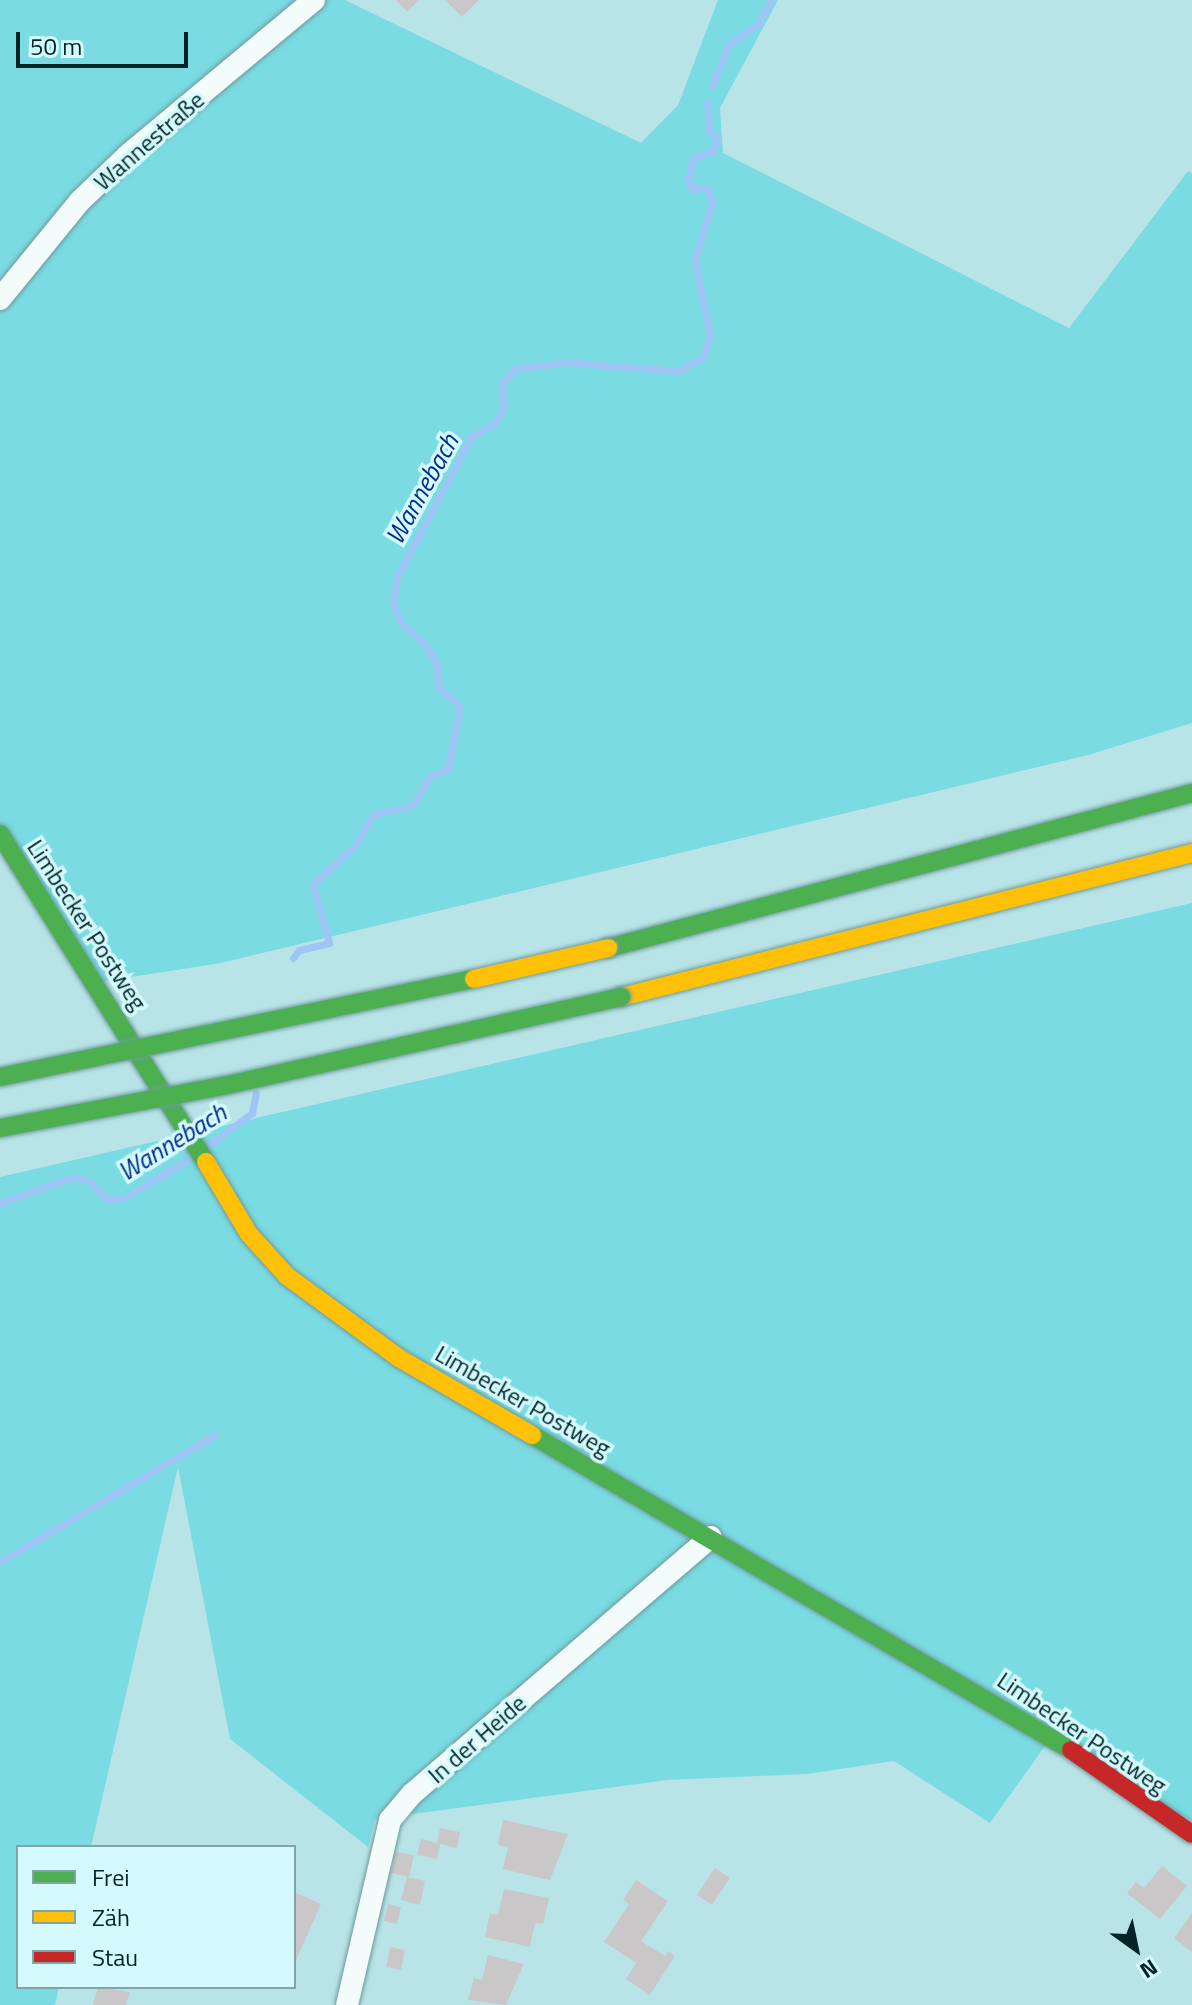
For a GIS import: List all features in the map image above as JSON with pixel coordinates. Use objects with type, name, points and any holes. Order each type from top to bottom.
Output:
[{"type":"main road","points":[[0,1077],[378,1001],[608,948],[1192,793]]},
{"type":"main road","name":"Limbecker Postweg","points":[[0,834],[114,1009],[188,1138],[267,1256],[330,1310],[399,1358],[1041,1729],[1192,1834]]},
{"type":"main road","points":[[0,1128],[223,1086],[621,997],[1192,853]]},
{"type":"street","name":"Wannestraße","points":[[0,299],[80,201],[128,155],[314,0]]},
{"type":"street","name":"In der Heide","points":[[347,2005],[390,1820],[412,1794],[711,1537]]},
{"type":"shaded area","points":[[0,0],[345,0],[641,143],[678,105],[718,0],[778,0],[720,108],[723,153],[1069,328],[1188,171],[1192,173],[1192,723],[1088,755],[221,963],[99,982],[0,832]]},
{"type":"shaded area","points":[[1192,903],[1192,1820],[1045,1746],[990,1823],[894,1761],[807,1774],[668,1780],[375,1819],[368,1847],[230,1739],[178,1467],[91,1845],[16,1845],[16,1989],[59,1989],[55,2005],[0,2005],[0,1177]]},
{"type":"building","points":[[396,0],[419,0],[407,12]]},
{"type":"building","points":[[445,0],[479,0],[462,17]]},
{"type":"building","points":[[503,1820],[568,1834],[550,1880],[503,1869],[508,1847],[498,1845]]},
{"type":"building","points":[[440,1828],[460,1832],[457,1848],[440,1844],[437,1859],[417,1855],[421,1839],[437,1843]]},
{"type":"building","points":[[396,1852],[414,1855],[409,1877],[391,1873]]},
{"type":"building","points":[[1162,1866],[1187,1886],[1160,1919],[1127,1893],[1136,1882],[1144,1888]]},
{"type":"building","points":[[715,1868],[730,1878],[712,1905],[697,1895]]},
{"type":"building","points":[[407,1877],[425,1881],[420,1905],[401,1900]]},
{"type":"building","points":[[636,1880],[668,1901],[641,1941],[665,1956],[668,1951],[675,1956],[650,1995],[626,1979],[636,1963],[604,1942],[629,1904],[623,1900]]},
{"type":"building","points":[[504,1889],[549,1898],[543,1924],[535,1923],[530,1947],[485,1937],[490,1913],[498,1915]]},
{"type":"building","points":[[296,1893],[321,1904],[296,1960]]},
{"type":"building","points":[[388,1904],[401,1907],[397,1924],[384,1921]]},
{"type":"building","points":[[1192,1913],[1192,1952],[1174,1938]]},
{"type":"building","points":[[390,1947],[405,1950],[401,1970],[386,1967]]},
{"type":"building","points":[[488,1955],[524,1964],[506,2005],[468,2000],[474,1978],[482,1980]]},
{"type":"building","points":[[97,1989],[130,1992],[126,2005],[93,2005]]},
{"type":"waterway","name":"Wannebach","points":[[712,86],[729,44],[758,24],[771,0]]},
{"type":"waterway","name":"Wannebach","points":[[293,958],[299,950],[329,943],[313,885],[356,844],[373,815],[413,805],[429,777],[448,769],[460,706],[438,686],[437,664],[423,642],[401,623],[393,602],[397,577],[471,437],[495,423],[504,408],[502,385],[514,369],[565,362],[679,371],[703,357],[710,336],[695,259],[712,203],[708,188],[693,189],[688,180],[693,159],[712,151],[717,139],[709,130],[707,103]]},
{"type":"waterway","name":"Wannebach","points":[[205,1148],[252,1113],[256,1093]]},
{"type":"waterway","name":"Wannebach","points":[[0,1203],[74,1177],[91,1182],[106,1199],[125,1198],[192,1157]]},
{"type":"waterway","points":[[0,1562],[215,1435]]},
{"type":"traffic: fast","points":[[608,948],[1192,793]]},
{"type":"traffic: fast","points":[[0,834],[206,1162]]},
{"type":"traffic: fast","points":[[0,1077],[474,979]]},
{"type":"traffic: fast","points":[[0,1128],[223,1086],[621,997]]},
{"type":"traffic: fast","points":[[532,1435],[1071,1750]]},
{"type":"traffic: slow","points":[[621,997],[1192,853]]},
{"type":"traffic: slow","points":[[474,979],[608,948]]},
{"type":"traffic: slow","points":[[206,1162],[249,1234],[287,1276],[399,1358],[532,1435]]},
{"type":"traffic: jam","points":[[1071,1750],[1192,1834]]}]
